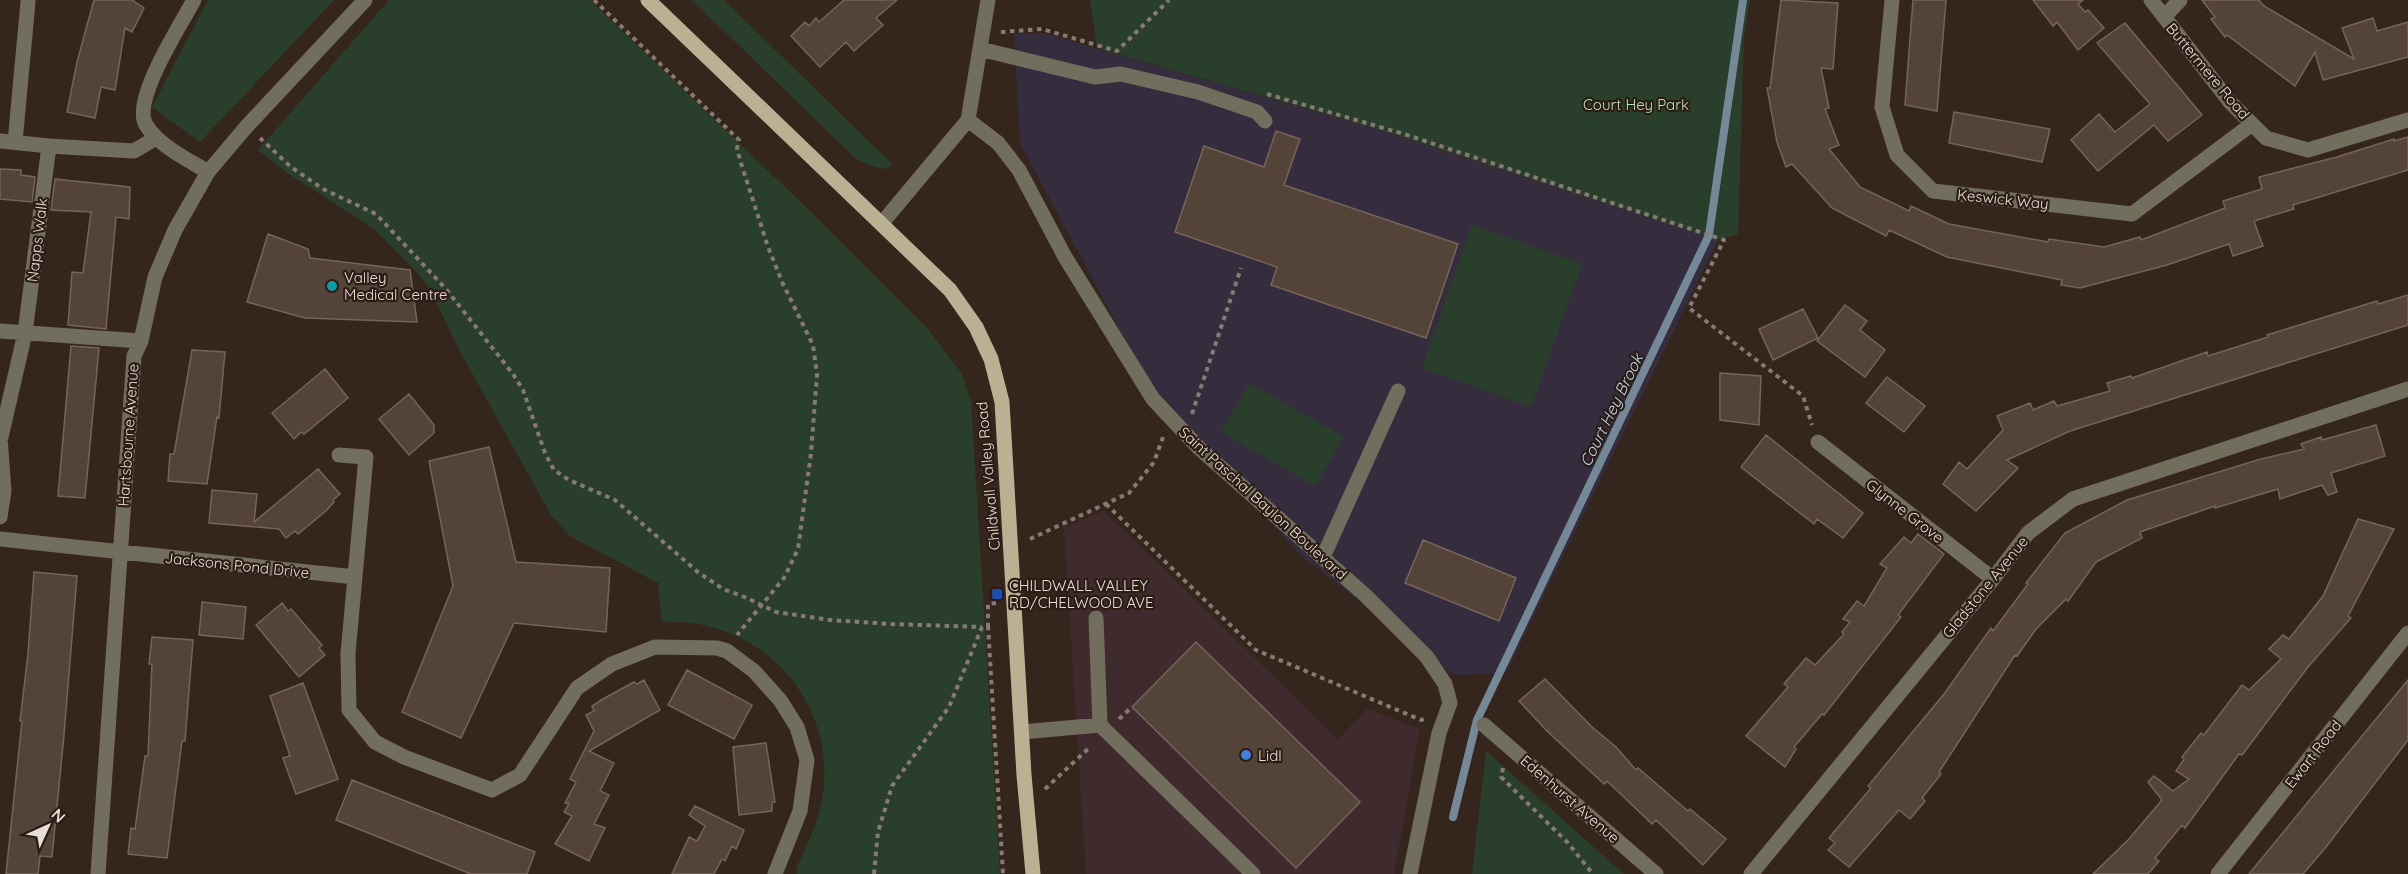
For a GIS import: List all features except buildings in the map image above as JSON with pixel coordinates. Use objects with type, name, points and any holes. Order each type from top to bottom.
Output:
[{"type":"main road","name":"Childwall Valley Road","points":[[648,0],[950,290],[976,327],[991,359],[1002,402],[1027,806],[1034,874]]},
{"type":"street","points":[[194,0],[152,78],[142,112],[144,123],[156,138],[208,172]]},
{"type":"street","name":"Hartsbourne Avenue","points":[[98,874],[134,356],[141,340],[155,277],[175,230],[208,172],[247,126],[365,0]]},
{"type":"street","points":[[882,223],[968,120],[988,0]]},
{"type":"street","name":"Keswick Way","points":[[1892,0],[1882,107],[1897,155],[1933,191],[2132,214],[2252,124]]},
{"type":"street","name":"Buttermere Road","points":[[2151,0],[2230,102],[2266,138],[2308,150],[2408,120]]},
{"type":"street","points":[[2164,17],[2180,0]]},
{"type":"street","points":[[28,3],[7,142],[134,151],[156,138]]},
{"type":"street","points":[[980,49],[1095,77],[1121,74],[1198,92],[1257,112],[1265,121]]},
{"type":"street","name":"Saint Paschal Baylon Boulevard","points":[[968,120],[998,143],[1019,170],[1065,257],[1153,399],[1200,449],[1323,557],[1427,657],[1444,684],[1450,703]]},
{"type":"street","name":"Napps Walk","points":[[0,517],[3,491],[1,437],[25,333],[49,146]]},
{"type":"street","points":[[0,331],[141,340]]},
{"type":"street","points":[[1323,557],[1398,391]]},
{"type":"street","name":"Gladstone Avenue","points":[[1751,874],[1993,579],[2028,532],[2073,499],[2406,394]]},
{"type":"street","name":"Glynne Grove","points":[[1818,442],[1993,579]]},
{"type":"street","points":[[339,455],[366,457],[348,653],[349,710],[375,742],[404,757],[492,790],[520,775],[577,688],[612,664],[655,647],[717,648],[727,651],[754,671],[780,700],[797,727],[807,760],[800,811],[775,874]]},
{"type":"street","name":"Jacksons Pond Drive","points":[[0,539],[355,577]]},
{"type":"street","points":[[1096,618],[1103,728],[1253,874]]},
{"type":"street","name":"Ewart Road","points":[[2218,874],[2408,633]]},
{"type":"street","points":[[1410,874],[1439,733],[1450,703]]},
{"type":"street","name":"Edenhurst Avenue","points":[[1484,725],[1656,874]]},
{"type":"street","points":[[1022,732],[1103,728]]},
{"type":"path","points":[[594,0],[739,140],[737,148],[740,160],[768,247],[783,284],[813,345],[817,375],[798,549],[789,570],[763,606],[745,624],[727,651]]},
{"type":"path","points":[[1117,51],[1168,0]]},
{"type":"path","points":[[982,34],[1042,29],[1128,54]]},
{"type":"path","points":[[1266,94],[1404,134],[1724,240],[1689,308],[1803,396],[1818,442]]},
{"type":"path","points":[[247,126],[291,167],[323,189],[376,214],[446,290],[513,374],[523,390],[545,453],[554,470],[569,480],[620,504],[699,573],[723,589],[776,612],[830,620],[988,626]]},
{"type":"path","points":[[1189,423],[1241,268]]},
{"type":"path","points":[[1012,547],[1129,494],[1154,462],[1164,434]]},
{"type":"path","points":[[1106,504],[1256,650],[1421,720],[1450,703]]},
{"type":"path","points":[[1003,874],[988,604],[1014,601]]},
{"type":"path","points":[[874,874],[878,832],[887,796],[949,707],[982,627]]},
{"type":"path","points":[[1027,806],[1103,728],[1132,707]]},
{"type":"path","points":[[1509,746],[1501,777],[1568,843],[1593,874]]},
{"type":"shaded area","points":[[1043,33],[1384,131],[1718,240],[1506,673],[1454,675],[1300,555],[1152,390],[1020,143],[1014,34]]},
{"type":"shaded area","points":[[1104,511],[1338,739],[1367,709],[1420,729],[1394,874],[1086,874],[1064,527]]},
{"type":"green space","points":[[208,0],[334,0],[200,142],[152,107]]},
{"type":"green space","points":[[389,0],[590,0],[812,213],[927,328],[962,374],[971,402],[1000,874],[797,874],[797,867],[816,822],[823,794],[824,759],[817,726],[803,696],[783,670],[759,648],[729,633],[697,624],[662,622],[658,583],[570,536],[551,515],[463,357],[429,288],[414,269],[374,229],[289,174],[258,150]]},
{"type":"green space","points":[[692,0],[724,0],[893,165],[887,169],[855,158]]},
{"type":"green space","name":"Court Hey Park","points":[[1090,0],[1750,0],[1744,36],[1738,234],[1718,240],[1384,131],[1097,48]]},
{"type":"green space","points":[[1472,225],[1582,264],[1531,407],[1422,368]]},
{"type":"green space","points":[[1249,383],[1344,437],[1315,486],[1221,432]]},
{"type":"green space","points":[[1486,751],[1624,874],[1472,874]]},
{"type":"waterway","name":"Court Hey Brook","points":[[1453,817],[1477,720],[1709,235],[1743,0]]},
{"type":"place","name":"Valley Medical Centre","points":[[332,286]]},
{"type":"place","name":"CHILDWALL VALLEY RD/CHELWOOD AVE","points":[[997,594]]},
{"type":"place","name":"Lidl","points":[[1246,755]]}]
